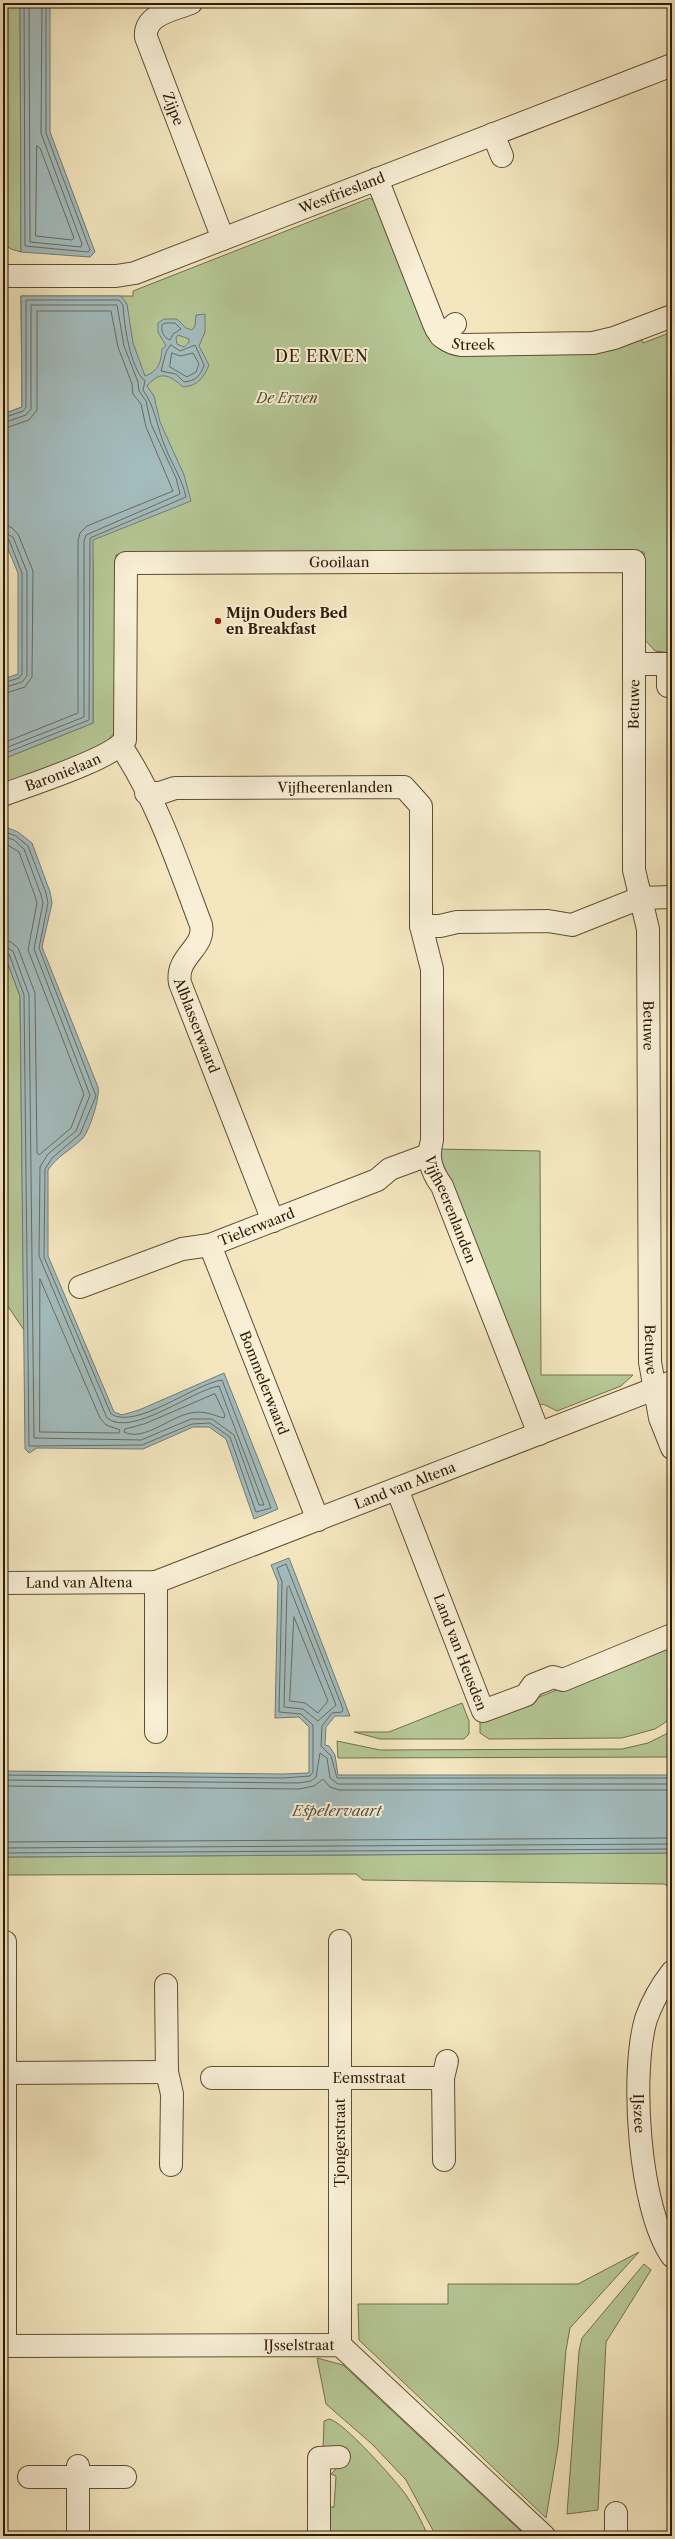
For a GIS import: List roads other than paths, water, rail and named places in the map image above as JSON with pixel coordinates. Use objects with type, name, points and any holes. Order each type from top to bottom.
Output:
[{"type":"street","name":"Zijpe","points":[[191,3],[154,9],[148,25],[146,37],[224,239]]},
{"type":"street","name":"Westfriesland","points":[[3,276],[131,274],[224,239],[383,172],[493,134],[672,65]]},
{"type":"street","points":[[493,134],[502,156]]},
{"type":"street","name":"Streek","points":[[383,172],[434,324],[448,330],[449,342],[462,345],[568,337],[607,340],[672,316]]},
{"type":"street","name":"Gooilaan","points":[[121,746],[125,740],[127,724],[126,563],[224,572],[508,571],[634,561],[635,664]]},
{"type":"street","points":[[635,664],[670,664],[668,686]]},
{"type":"street","name":"Betuwe","points":[[635,664],[634,870],[648,929],[650,1362],[663,1386],[660,1418],[672,1448]]},
{"type":"street","name":"Alblasserwaard","points":[[121,746],[138,773],[146,793],[158,813],[202,928],[198,941],[181,966],[180,983],[273,1221]]},
{"type":"street","name":"Baronielaan","points":[[3,795],[101,757],[121,746]]},
{"type":"street","name":"Vijfheerenlanden","points":[[146,793],[160,793],[175,788],[404,787],[421,806],[421,926],[432,969],[432,1140],[428,1155],[436,1177],[442,1186],[553,1434]]},
{"type":"street","points":[[421,926],[440,926],[457,922],[548,921],[572,925],[640,898],[672,897]]},
{"type":"street","name":"Tielerwaard","points":[[80,1287],[182,1249],[210,1245],[378,1180],[390,1169],[428,1155]]},
{"type":"street","name":"Bommelerwaard","points":[[210,1245],[318,1520]]},
{"type":"street","name":"Land van Altena","points":[[3,1583],[156,1582],[397,1489],[553,1434],[663,1386]]},
{"type":"street","name":"Land van Heusden","points":[[397,1489],[483,1711],[526,1695],[533,1685],[553,1677],[563,1680],[672,1635]]},
{"type":"street","points":[[156,1582],[156,1732]]},
{"type":"street","name":"Tjongerstraat","points":[[340,1941],[340,2345]]},
{"type":"street","points":[[4,2346],[3,2073],[5,1942]]},
{"type":"street","name":"IJszee","points":[[672,1972],[658,1990],[645,2023],[641,2063],[640,2101],[643,2162],[651,2209],[660,2236],[672,2256]]},
{"type":"street","points":[[166,1985],[166,2072],[172,2094],[171,2165]]},
{"type":"street","name":"Eemsstraat","points":[[212,2078],[340,2078],[445,2069],[442,2161]]},
{"type":"street","points":[[3,2073],[166,2072]]},
{"type":"street","name":"IJsselstraat","points":[[4,2346],[340,2345],[544,2536]]},
{"type":"street","points":[[319,2536],[319,2458],[339,2457]]},
{"type":"street","points":[[78,2471],[78,2536]]},
{"type":"street","points":[[29,2478],[78,2471],[125,2476]]},
{"type":"street","points":[[616,2513],[616,2536]]},
{"type":"water","points":[[20,3],[60,3],[50,8],[50,132],[95,252],[90,257],[21,252]]},
{"type":"water","points":[[21,296],[121,296],[127,304],[133,343],[145,376],[156,369],[160,362],[162,349],[166,346],[158,332],[158,323],[164,319],[177,319],[186,328],[192,330],[195,326],[196,315],[205,314],[205,332],[199,346],[209,365],[203,377],[193,385],[183,387],[169,377],[161,376],[156,378],[147,386],[154,396],[160,422],[184,475],[191,501],[93,540],[93,723],[3,759],[3,679],[18,674],[18,573],[3,537],[3,414],[22,407]],"holes":[[[178,335],[189,339],[189,342],[184,347],[177,344],[176,338]]]},
{"type":"water","points":[[3,826],[18,832],[32,843],[50,892],[52,903],[42,947],[98,1087],[96,1106],[86,1134],[48,1170],[48,1256],[114,1412],[122,1415],[139,1410],[224,1373],[278,1509],[254,1519],[226,1439],[209,1427],[193,1427],[143,1449],[37,1448],[29,1453],[25,1449],[20,996],[3,951]]},
{"type":"water","name":"Espelervaart","points":[[289,1558],[350,1716],[335,1716],[326,1727],[325,1745],[329,1746],[335,1755],[338,1775],[672,1775],[672,1853],[3,1857],[3,1771],[309,1773],[309,1727],[299,1717],[275,1718],[278,1582],[271,1565]]},
{"type":"place","name":"Mijn Ouders Bed en Breakfast","points":[[218,621]]},
{"type":"district","name":"DE ERVEN","points":[[322,356]]},
{"type":"park label","name":"De Erven","points":[[287,398]]}]
